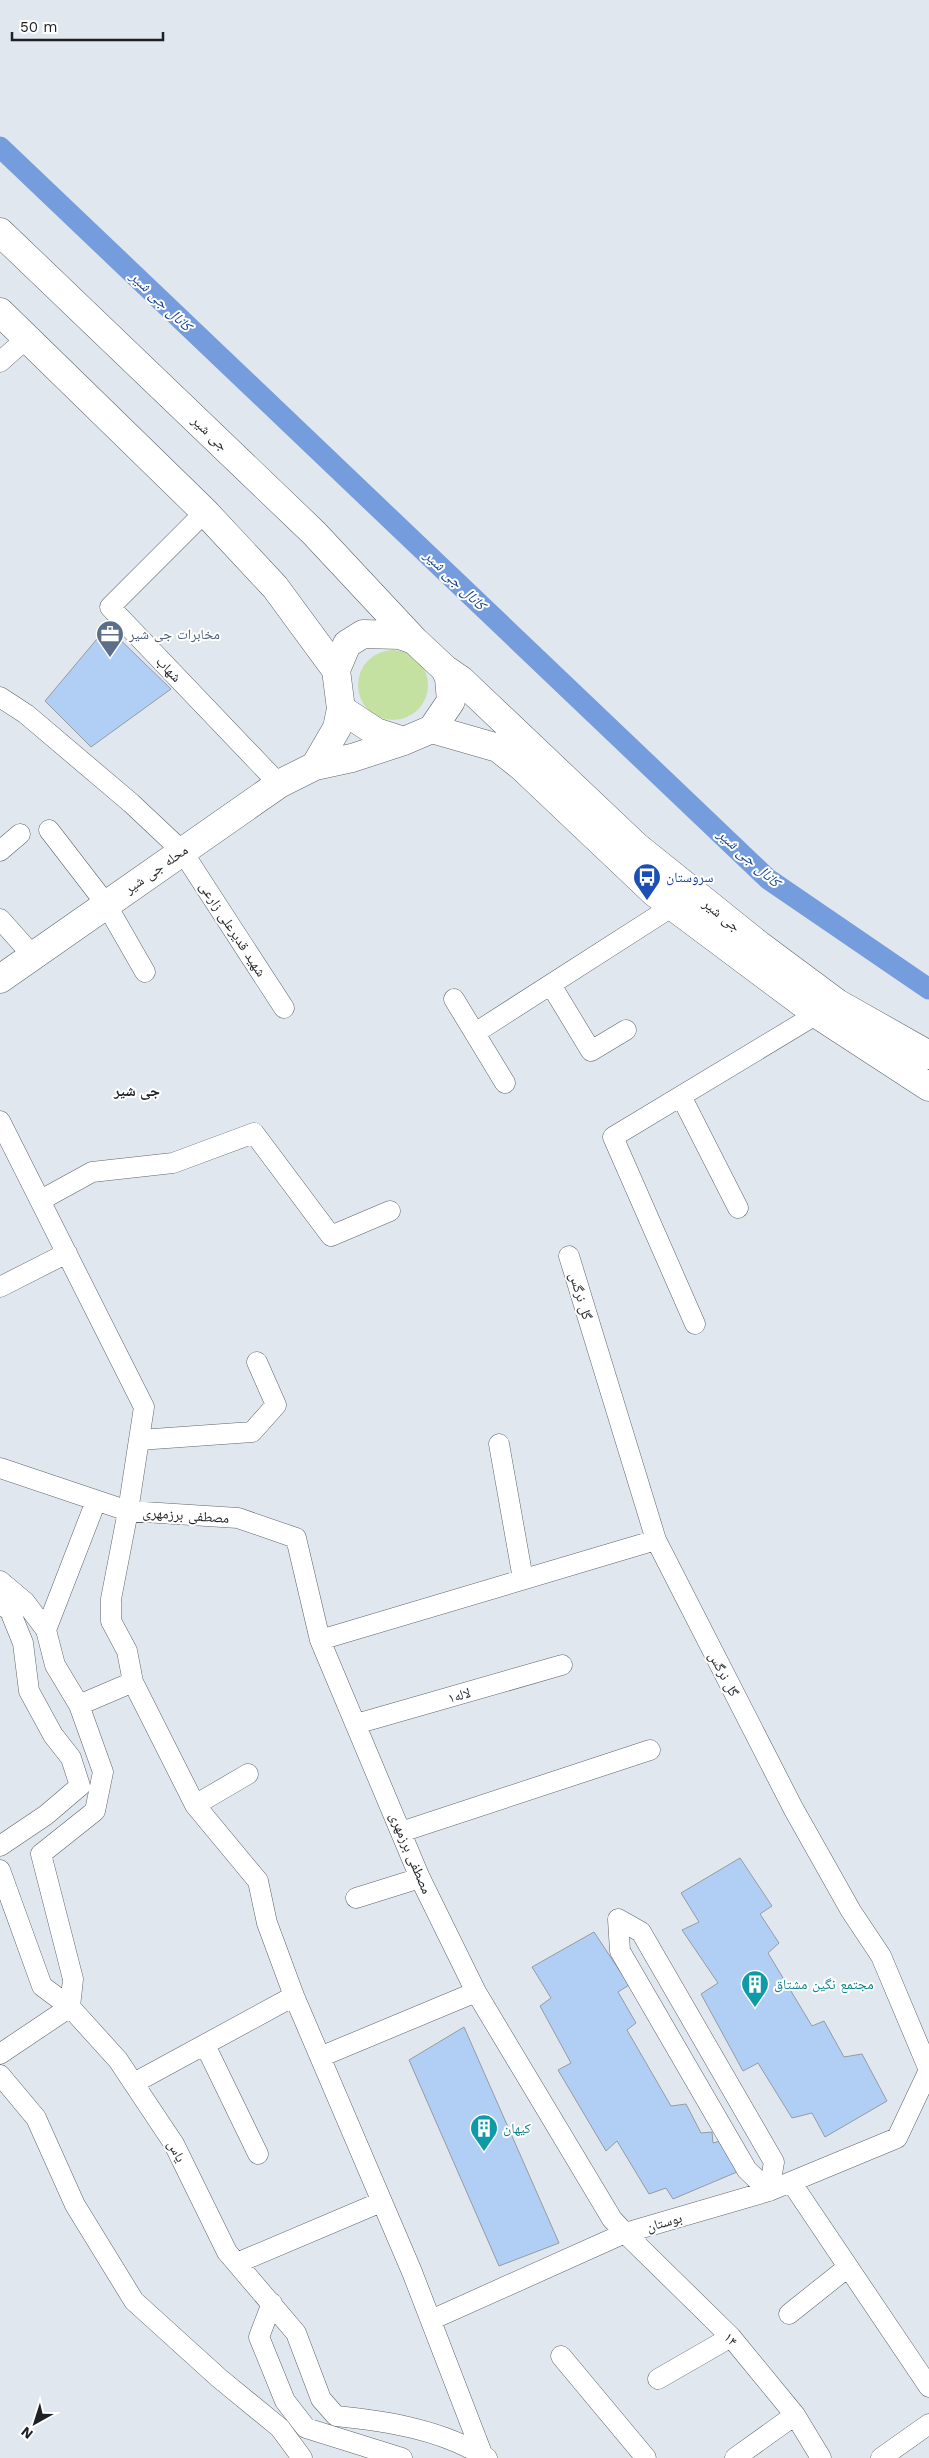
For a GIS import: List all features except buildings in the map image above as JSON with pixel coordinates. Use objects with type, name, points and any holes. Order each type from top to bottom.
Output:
[{"type":"main road","name":"جی شیر","points":[[0,232],[314,533],[414,640]]},
{"type":"main road","points":[[0,312],[205,512],[274,586],[336,670],[341,709],[337,728],[315,766]]},
{"type":"main road","points":[[336,670],[347,644],[363,634],[400,635],[414,640],[445,669],[449,678],[451,701],[432,729],[404,741],[376,732],[341,709]]},
{"type":"main road","name":"جی شیر","points":[[445,669],[461,680],[636,846],[759,946],[837,1003],[929,1055]]},
{"type":"main road","name":"جی شیر","points":[[432,729],[498,748],[522,767],[655,893],[817,1014],[929,1087]]},
{"type":"main road","name":"محله جی شیر","points":[[0,979],[280,784],[315,766],[352,758],[404,741]]},
{"type":"street","points":[[0,362],[27,338]]},
{"type":"street","name":"شهاب","points":[[205,512],[110,607],[280,784]]},
{"type":"street","name":"شهید قدیرعلی زارعی","points":[[0,697],[26,714],[131,804],[182,851],[284,1008]]},
{"type":"street","points":[[49,830],[106,904],[145,972]]},
{"type":"street","points":[[0,851],[20,834]]},
{"type":"street","points":[[475,1033],[673,906]]},
{"type":"street","points":[[0,919],[33,956]]},
{"type":"street","points":[[551,985],[591,1051],[626,1030]]},
{"type":"street","points":[[454,999],[504,1083]]},
{"type":"street","points":[[695,1324],[613,1137],[817,1014]]},
{"type":"street","points":[[681,1096],[738,1208]]},
{"type":"street","name":"مصطفی برزمهری","points":[[0,1121],[144,1406],[128,1511],[238,1518],[296,1538],[320,1640],[420,1878],[476,1992]]},
{"type":"street","points":[[40,1200],[92,1172],[173,1163],[254,1133],[331,1236],[390,1211]]},
{"type":"street","points":[[0,1287],[67,1253]]},
{"type":"street","name":"گل نرگس","points":[[569,1256],[656,1540],[793,1808],[851,1911],[881,1956],[929,2070]]},
{"type":"street","points":[[139,1440],[252,1432],[276,1405],[257,1362]]},
{"type":"street","points":[[499,1444],[523,1579]]},
{"type":"street","points":[[0,1468],[128,1511],[111,1599],[111,1614],[112,1621],[127,1651],[133,1682],[195,1805],[258,1881],[266,1923],[294,1996],[412,2272],[484,2457]]},
{"type":"street","points":[[46,1630],[96,1501]]},
{"type":"street","points":[[320,1640],[656,1540]]},
{"type":"street","points":[[0,1581],[25,1602],[46,1630],[55,1665],[79,1705],[103,1772],[94,1811],[41,1854],[73,1979],[70,2007],[0,2054]]},
{"type":"street","points":[[0,1604],[10,1610],[24,1643],[29,1691],[53,1735],[72,1758],[80,1786],[46,1815],[0,1846]]},
{"type":"street","name":"لاله۱","points":[[356,1724],[562,1665]]},
{"type":"street","points":[[79,1705],[133,1682]]},
{"type":"street","points":[[401,1832],[650,1750]]},
{"type":"street","points":[[195,1805],[248,1774]]},
{"type":"street","name":"یاس","points":[[0,1870],[42,1986],[70,2007],[118,2060],[134,2083],[174,2144],[227,2252],[296,2333],[321,2399],[336,2416],[369,2419],[430,2433],[484,2457]]},
{"type":"street","points":[[356,1898],[420,1878]]},
{"type":"street","points":[[618,1919],[642,1932],[774,2162],[769,2191],[748,2170],[620,1952],[618,1919]]},
{"type":"street","points":[[320,2057],[476,1992],[612,2219],[626,2233]]},
{"type":"street","points":[[134,2083],[294,1996]]},
{"type":"street","points":[[204,2045],[258,2154]]},
{"type":"street","name":"بوستان","points":[[431,2320],[626,2233],[769,2191],[897,2138],[929,2070]]},
{"type":"street","points":[[0,2075],[36,2118],[75,2205],[134,2301],[219,2378],[280,2428],[302,2458]]},
{"type":"street","points":[[791,2182],[929,2386]]},
{"type":"street","points":[[237,2263],[381,2202]]},
{"type":"street","name":"۱۴","points":[[626,2233],[731,2337],[795,2415],[821,2458]]},
{"type":"street","points":[[789,2314],[848,2266]]},
{"type":"street","points":[[272,2303],[259,2337],[285,2401],[306,2428]]},
{"type":"street","points":[[658,2379],[731,2337]]},
{"type":"street","points":[[561,2356],[646,2458]]},
{"type":"street","points":[[735,2458],[795,2415]]},
{"type":"street","points":[[881,2458],[929,2424]]},
{"type":"street","points":[[280,2428],[306,2428],[402,2458]]},
{"type":"green space","points":[[400,650],[413,656],[422,665],[426,671],[428,685],[426,699],[418,710],[407,718],[386,720],[379,718],[368,710],[360,699],[358,678],[360,671],[368,660],[379,652]]},
{"type":"waterway","name":"کانال جی شیر","points":[[0,147],[768,879],[929,989]]},
{"type":"place","name":"مخابرات جی شیر","points":[[110,658]]},
{"type":"place","name":"سروستان","points":[[647,901]]},
{"type":"place","name":"مجتمع نگین مشتاق","points":[[755,2008]]},
{"type":"place","name":"کیهان","points":[[484,2152]]},
{"type":"district","name":"جی شیر","points":[[137,1091]]}]
